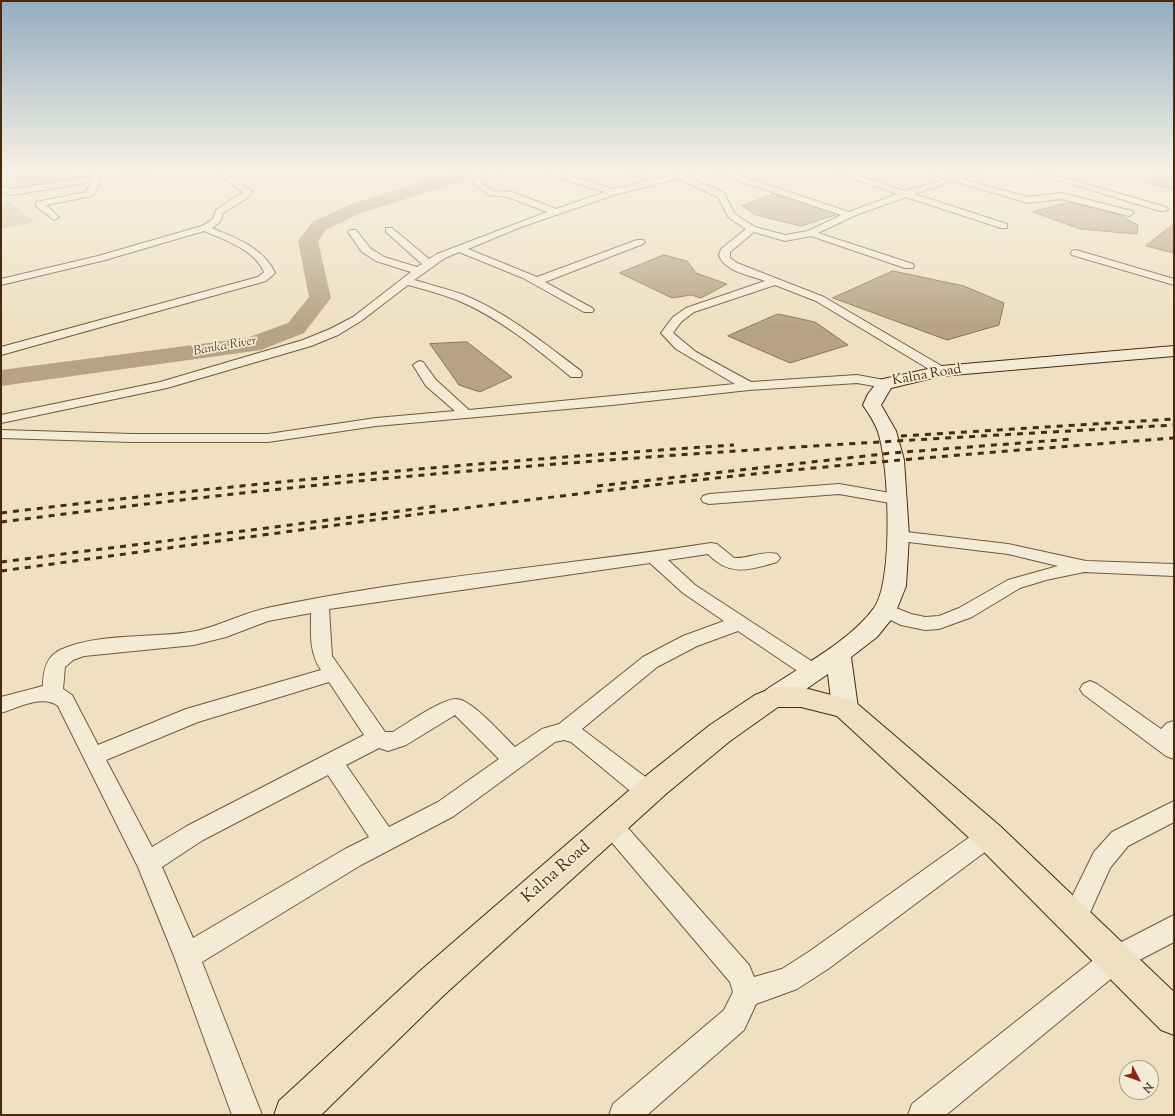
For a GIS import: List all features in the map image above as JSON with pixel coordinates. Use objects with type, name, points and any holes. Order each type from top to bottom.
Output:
[{"type":"main road","points":[[774,697],[801,697],[845,708],[989,836],[1174,1017]]},
{"type":"main road","name":"Kalna Road","points":[[293,1115],[432,983],[648,792],[720,733],[764,702],[774,697]]},
{"type":"street","points":[[1,282],[101,258],[205,228],[211,224]]},
{"type":"street","points":[[1,419],[162,385],[288,349],[334,332],[357,319],[428,264],[460,249],[525,224]]},
{"type":"street","points":[[744,224],[752,229],[785,238],[812,233],[827,224]]},
{"type":"street","points":[[998,224],[1004,226]]},
{"type":"street","points":[[1,351],[262,280],[270,273],[269,266],[261,257],[227,238],[205,228]]},
{"type":"street","points":[[752,229],[725,251],[725,259],[733,265],[820,299],[941,371]]},
{"type":"street","points":[[389,230],[428,264]]},
{"type":"street","points":[[353,232],[366,250],[380,259],[418,271]]},
{"type":"street","points":[[812,233],[909,266]]},
{"type":"street","points":[[537,281],[640,242]]},
{"type":"street","points":[[460,249],[537,281],[588,310]]},
{"type":"street","points":[[1076,253],[1174,282]]},
{"type":"street","points":[[406,281],[462,298],[500,319],[536,342],[576,374]]},
{"type":"street","points":[[749,386],[680,347],[669,339],[667,333],[673,322],[690,310],[774,282]]},
{"type":"street","name":"Kalna Road","points":[[774,697],[838,654],[868,631],[886,610],[895,586],[898,536],[894,460],[887,431],[872,405],[877,394],[885,384],[941,371],[1174,351]]},
{"type":"street","points":[[419,365],[432,383],[465,413]]},
{"type":"street","points":[[1,434],[132,438],[268,438],[376,422],[612,401],[749,386],[857,379],[885,384]]},
{"type":"street","points":[[709,499],[839,489],[896,499]]},
{"type":"street","points":[[898,536],[1008,549],[1086,567],[1174,570]]},
{"type":"street","points":[[53,694],[52,671],[56,661],[69,654],[84,649],[194,638],[219,632],[265,615],[320,605],[390,593],[710,548],[716,551],[722,559],[735,565],[771,558]]},
{"type":"street","points":[[654,557],[689,589],[812,672]]},
{"type":"street","points":[[886,610],[912,621],[929,624],[951,620],[1014,584],[1033,578],[1086,567]]},
{"type":"street","points":[[320,605],[321,650],[323,658],[332,674],[378,738],[388,742],[399,739],[448,710],[456,708],[462,709],[514,760]]},
{"type":"street","points":[[187,956],[353,857],[446,809],[549,735],[565,731],[650,662],[690,641],[739,623]]},
{"type":"street","points":[[838,654],[845,708]]},
{"type":"street","points":[[93,756],[193,715],[332,674]]},
{"type":"street","points":[[1090,689],[1170,740]]},
{"type":"street","points":[[1,705],[36,694],[53,694],[62,696],[148,863],[187,956],[247,1115]]},
{"type":"street","points":[[565,731],[578,736],[648,792]]},
{"type":"street","points":[[148,863],[195,833],[378,738]]},
{"type":"street","points":[[332,763],[385,840]]},
{"type":"street","points":[[1074,919],[1102,860],[1120,839],[1174,811]]},
{"type":"street","points":[[612,825],[740,974],[747,993],[734,1020],[624,1115]]},
{"type":"street","points":[[747,993],[788,980],[819,960],[989,836]]},
{"type":"street","points":[[924,1115],[1115,959],[1174,928]]},
{"type":"shaded area","points":[[1,224],[24,224],[1,229]]},
{"type":"shaded area","points":[[793,224],[807,224],[801,226]]},
{"type":"shaded area","points":[[1066,224],[1138,225],[1137,234],[1080,229]]},
{"type":"shaded area","points":[[1174,224],[1174,224],[1174,253],[1146,246]]},
{"type":"shaded area","points":[[664,255],[687,261],[696,273],[727,284],[701,298],[691,295],[672,298],[620,273]]},
{"type":"shaded area","points":[[893,271],[964,286],[1004,303],[999,325],[947,340],[833,298]]},
{"type":"shaded area","points":[[778,314],[815,322],[848,345],[790,363],[728,336]]},
{"type":"shaded area","points":[[467,342],[512,377],[480,392],[459,385],[430,344]]},
{"type":"waterway","name":"Banka River","points":[[1,378],[252,345],[296,328],[320,298],[308,241],[319,226],[323,224]]},
{"type":"railway","points":[[901,436],[1174,419]]},
{"type":"railway","points":[[1,522],[248,492],[495,469],[750,450],[1174,425]]},
{"type":"railway","points":[[1,571],[442,511],[707,479],[882,462],[1174,438]]},
{"type":"railway","points":[[597,486],[892,453],[1072,439]]},
{"type":"railway","points":[[1,513],[184,492],[367,474],[550,458],[734,445]]},
{"type":"railway","points":[[1,562],[438,506]]}]
